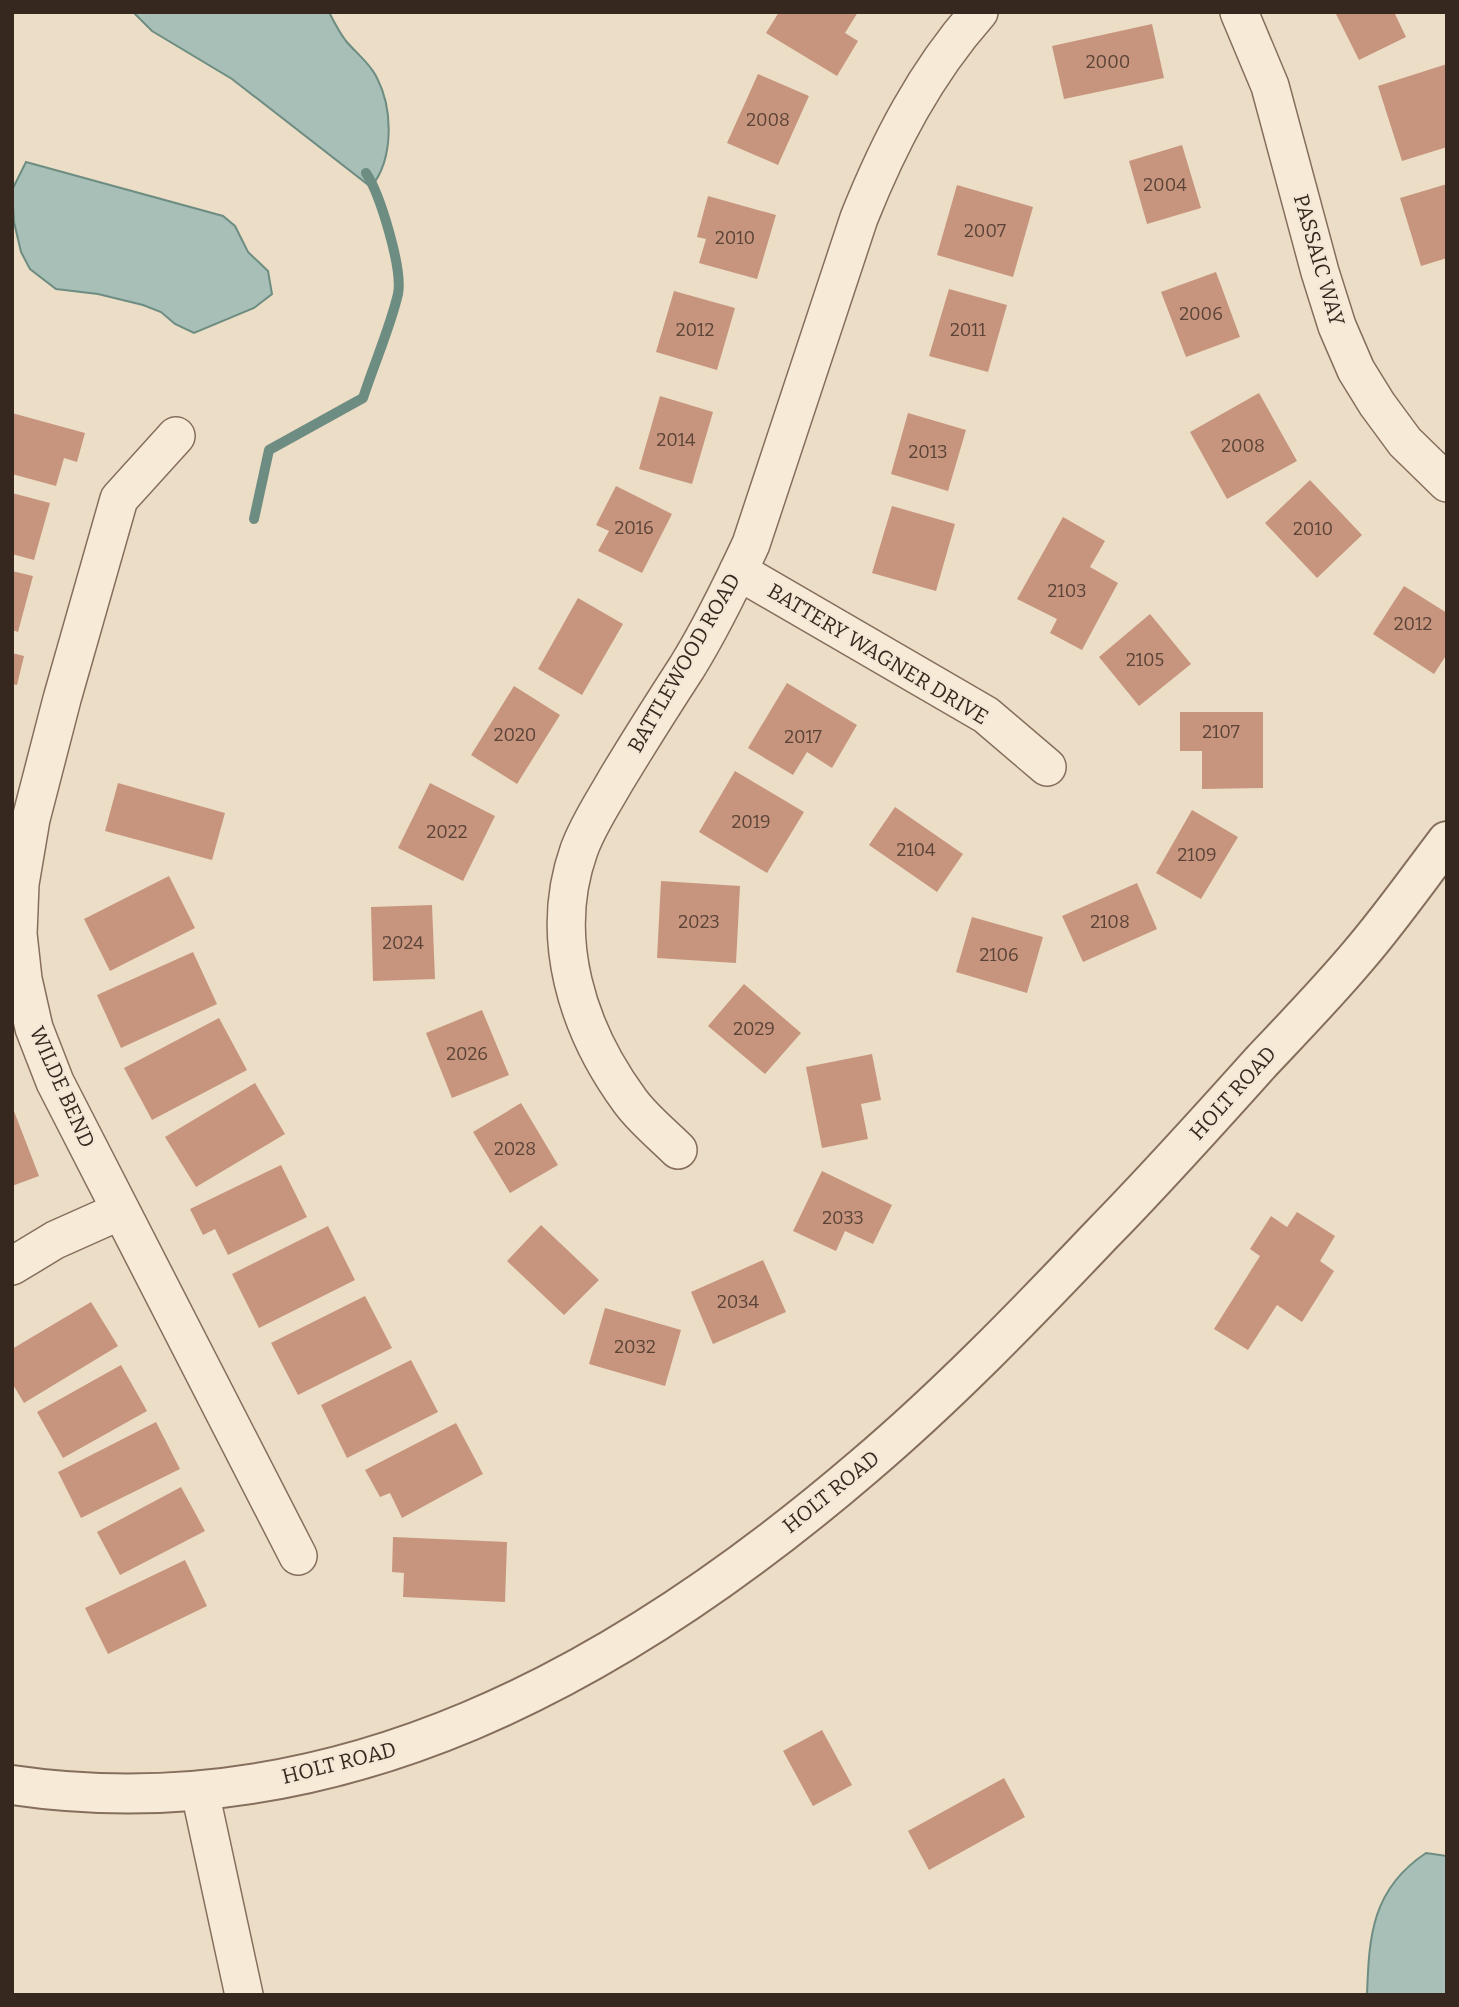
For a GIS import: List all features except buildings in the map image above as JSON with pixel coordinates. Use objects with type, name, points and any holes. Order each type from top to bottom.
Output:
[{"type":"street","name":"BATTLEWOOD ROAD","points":[[678,1150],[631,1102],[593,1040],[577,999],[567,958],[566,919],[570,886],[579,851],[592,820],[689,663],[751,544],[875,177],[919,91],[979,12]]},
{"type":"street","name":"PASSAIC WAY","points":[[1239,12],[1270,86],[1320,272],[1337,326],[1356,370],[1405,442],[1447,483]]},
{"type":"street","name":"WILDE BEND","points":[[176,436],[119,499],[34,805],[20,884],[20,957],[34,1028],[55,1082],[298,1556]]},
{"type":"street","name":"BATTERY WAGNER DRIVE","points":[[738,571],[986,715],[1047,767]]},
{"type":"street","name":"HOLT ROAD","points":[[12,1785],[119,1793],[200,1792],[323,1771],[378,1756],[446,1732],[516,1702],[591,1661],[748,1559],[864,1467],[950,1388],[1037,1302],[1148,1186],[1359,955],[1447,841]]},
{"type":"street","points":[[12,1266],[55,1240],[120,1211]]},
{"type":"street","points":[[200,1792],[244,1995]]},
{"type":"shaded area","points":[[133,12],[329,12],[346,41],[374,73],[382,90],[389,134],[379,176],[371,187],[232,79],[152,31]]},
{"type":"shaded area","points":[[26,162],[223,216],[235,226],[248,252],[268,271],[272,294],[254,308],[194,333],[175,324],[161,312],[143,305],[98,294],[56,289],[30,269],[21,252],[14,222],[12,190]]},
{"type":"shaded area","points":[[1426,1853],[1447,1856],[1447,1995],[1367,1995],[1372,1933],[1384,1898],[1408,1867]]},
{"type":"waterway","points":[[254,519],[269,450],[363,398],[391,320],[399,282],[394,250],[384,214],[366,173]]}]
